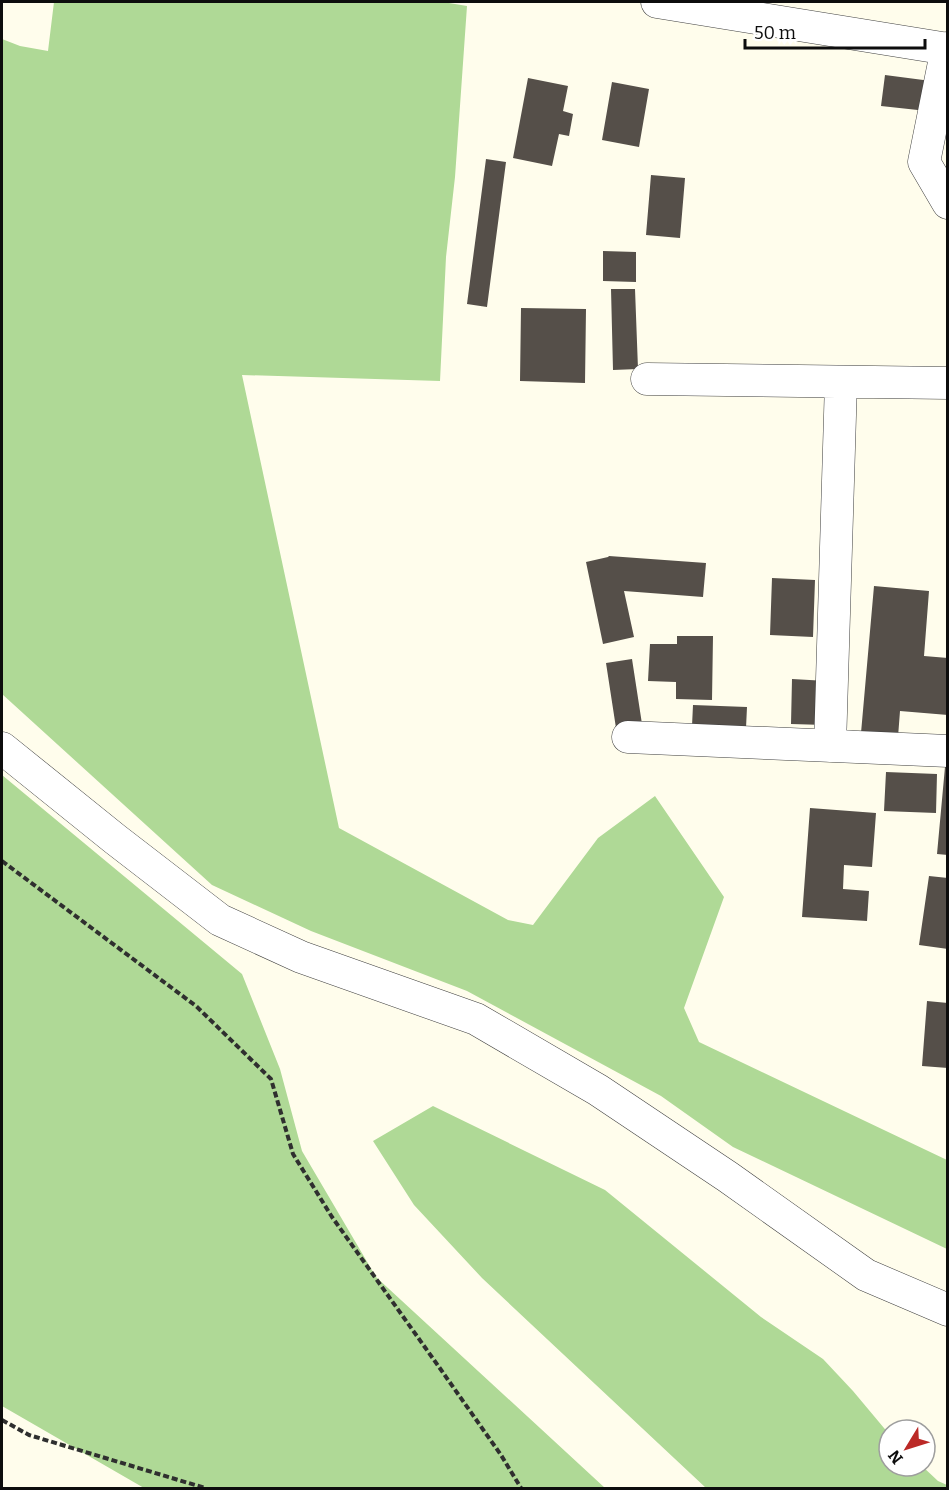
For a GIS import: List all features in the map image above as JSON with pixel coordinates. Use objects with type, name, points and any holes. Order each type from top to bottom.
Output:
[{"type":"street","points":[[657,2],[947,49],[924,162],[948,203]]},
{"type":"street","points":[[647,379],[948,384]]},
{"type":"street","points":[[830,746],[841,382]]},
{"type":"street","points":[[628,737],[948,751]]},
{"type":"street","points":[[2,748],[220,920],[301,957],[476,1020],[598,1090],[728,1177],[866,1275],[948,1310]]},
{"type":"path","points":[[2,861],[196,1006],[271,1079],[293,1154],[304,1172],[332,1217],[474,1416],[521,1488]]},
{"type":"path","points":[[2,1420],[29,1435],[205,1488]]},
{"type":"green space","points":[[54,2],[443,2],[467,6],[455,177],[446,257],[440,381],[242,375],[339,828],[508,920],[533,925],[598,838],[655,796],[724,897],[684,1008],[699,1042],[947,1160],[947,1249],[733,1147],[661,1096],[467,991],[311,931],[212,885],[2,694],[2,39],[20,46],[48,51]]},
{"type":"green space","points":[[2,775],[242,974],[280,1069],[302,1151],[376,1277],[605,1488],[144,1488],[2,1406]]},
{"type":"green space","points":[[433,1106],[605,1190],[761,1317],[823,1359],[877,1420],[877,1478],[935,1478],[947,1485],[947,1488],[706,1488],[482,1278],[414,1205],[373,1141]]},
{"type":"building","points":[[885,75],[931,81],[927,111],[881,106]]},
{"type":"building","points":[[528,78],[568,86],[563,111],[573,114],[569,136],[559,134],[552,166],[513,158]]},
{"type":"building","points":[[612,82],[649,89],[639,147],[602,140]]},
{"type":"building","points":[[486,159],[506,162],[487,307],[467,304]]},
{"type":"building","points":[[651,175],[685,178],[680,238],[646,235]]},
{"type":"building","points":[[603,251],[636,252],[636,282],[603,281]]},
{"type":"building","points":[[611,289],[635,289],[638,369],[613,370]]},
{"type":"building","points":[[521,308],[586,309],[585,383],[520,381]]},
{"type":"building","points":[[609,556],[706,563],[703,597],[624,591],[634,637],[603,644],[586,562]]},
{"type":"building","points":[[772,578],[815,580],[813,637],[770,635]]},
{"type":"building","points":[[874,586],[929,591],[924,656],[948,658],[948,715],[900,711],[898,737],[861,733]]},
{"type":"building","points":[[677,636],[713,636],[712,700],[676,699],[676,682],[648,681],[650,644],[677,644]]},
{"type":"building","points":[[632,659],[642,724],[616,728],[606,663]]},
{"type":"building","points":[[792,679],[827,681],[825,725],[791,724]]},
{"type":"building","points":[[693,705],[747,707],[746,728],[692,726]]},
{"type":"building","points":[[945,767],[948,767],[948,855],[937,854]]},
{"type":"building","points":[[886,772],[937,774],[936,813],[884,811]]},
{"type":"building","points":[[810,808],[876,813],[872,867],[844,865],[843,889],[869,891],[867,921],[802,917]]},
{"type":"building","points":[[929,876],[948,878],[948,949],[919,945]]},
{"type":"building","points":[[927,1001],[948,1003],[948,1068],[922,1066]]}]
